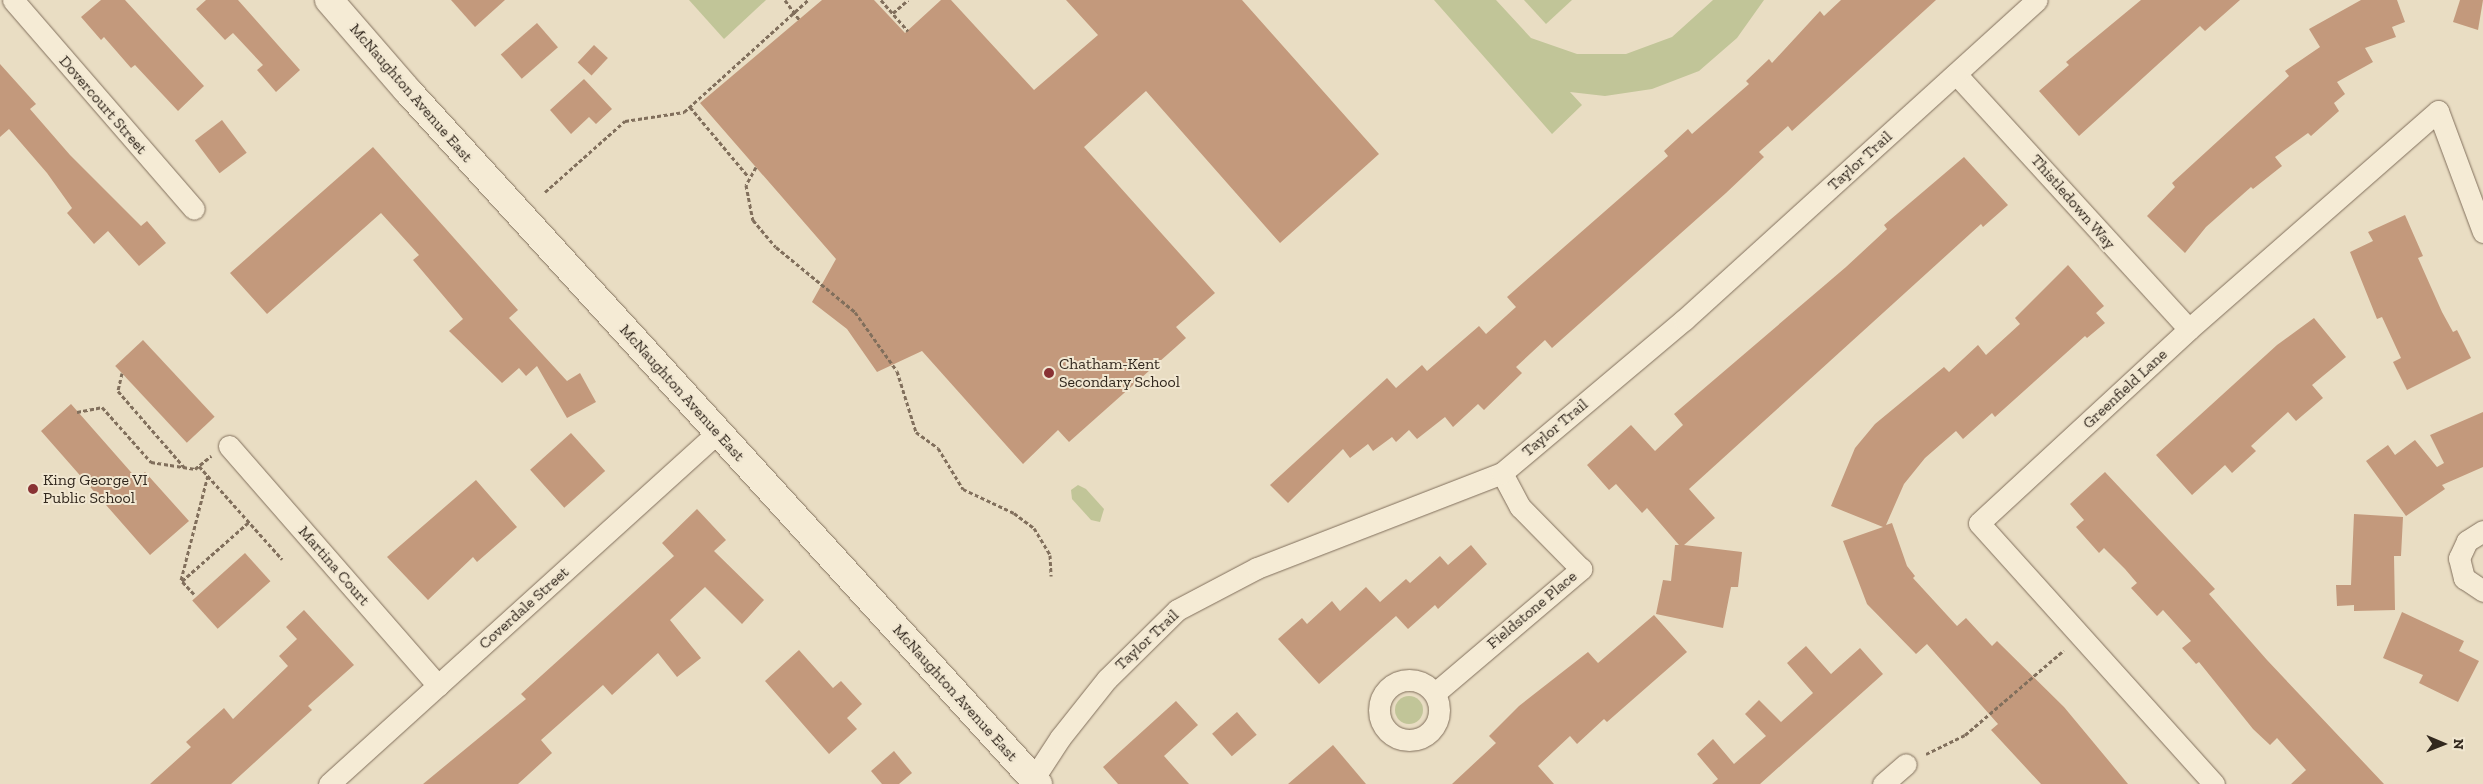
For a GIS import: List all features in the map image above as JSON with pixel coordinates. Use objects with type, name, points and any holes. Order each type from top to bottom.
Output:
[{"type":"main road","name":"McNaughton Avenue East","points":[[329,0],[1034,782]]},
{"type":"street","name":"Dovercourt Street","points":[[12,0],[194,209]]},
{"type":"street","name":"Taylor Trail","points":[[1034,782],[1060,738],[1107,679],[1177,610],[1257,568],[1502,473],[1684,320],[2038,0]]},
{"type":"street","name":"Thistledown Way","points":[[1956,74],[2190,330]]},
{"type":"street","name":"Greenfield Lane","points":[[2214,784],[2082,635],[1979,523],[2190,330],[2438,110],[2483,232]]},
{"type":"street","name":"Coverdale Street","points":[[329,784],[718,432]]},
{"type":"street","name":"Martina Court","points":[[229,446],[438,686]]},
{"type":"street","name":"Fieldstone Place","points":[[1435,693],[1581,569],[1520,507],[1502,473]]},
{"type":"street","points":[[2483,532],[2467,541],[2459,558],[2464,578],[2483,591]]},
{"type":"street","points":[[1883,784],[1906,764]]},
{"type":"path","points":[[785,0],[799,19]]},
{"type":"path","points":[[545,192],[625,121],[684,112],[808,0]]},
{"type":"path","points":[[881,0],[908,31]]},
{"type":"path","points":[[893,13],[908,0]]},
{"type":"path","points":[[690,107],[748,176]]},
{"type":"path","points":[[756,167],[748,176],[747,202],[753,220],[776,247],[855,312],[898,371],[916,432],[938,448],[963,489],[1014,513],[1034,528],[1050,555],[1051,576]]},
{"type":"path","points":[[122,373],[118,392],[185,467]]},
{"type":"path","points":[[78,412],[102,407],[151,462],[185,467],[199,466],[219,448],[223,452],[229,446]]},
{"type":"path","points":[[199,466],[282,559]]},
{"type":"path","points":[[182,581],[208,475]]},
{"type":"path","points":[[182,581],[249,522]]},
{"type":"path","points":[[182,581],[194,594]]},
{"type":"path","points":[[1906,764],[1965,735],[2082,635]]},
{"type":"green space","points":[[689,0],[766,0],[724,39]]},
{"type":"green space","points":[[1434,0],[1496,0],[1531,38],[1577,54],[1626,54],[1672,37],[1713,0],[1764,0],[1737,38],[1699,71],[1652,89],[1605,96],[1570,92],[1582,105],[1552,134]]},
{"type":"green space","points":[[1524,0],[1572,0],[1546,24]]},
{"type":"green space","points":[[1078,485],[1086,489],[1104,509],[1100,522],[1091,520],[1072,499],[1071,490]]},
{"type":"green space","points":[[1409,696],[1419,700],[1423,710],[1419,720],[1409,724],[1399,720],[1395,710],[1399,700]]},
{"type":"building","points":[[101,0],[125,0],[204,86],[178,111],[135,65],[131,68],[104,37],[101,40],[81,17]]},
{"type":"building","points":[[206,0],[238,0],[300,70],[276,92],[257,70],[263,65],[233,33],[225,40],[196,9]]},
{"type":"building","points":[[451,0],[505,0],[475,27]]},
{"type":"building","points":[[822,0],[874,0],[905,33],[941,0],[951,0],[1034,90],[1098,35],[1066,0],[1242,0],[1379,154],[1280,243],[1146,91],[1084,147],[1215,293],[1176,327],[1186,338],[1069,442],[1058,430],[1023,464],[922,351],[877,372],[847,329],[812,302],[836,259],[700,103]]},
{"type":"building","points":[[1841,0],[1936,0],[1792,131],[1788,126],[1759,152],[1764,157],[1726,193],[1552,348],[1545,340],[1516,367],[1522,373],[1484,410],[1478,404],[1453,427],[1445,417],[1417,439],[1409,430],[1396,442],[1392,437],[1373,451],[1368,444],[1350,458],[1343,449],[1288,503],[1270,485],[1387,378],[1396,388],[1422,365],[1427,371],[1479,326],[1486,334],[1516,307],[1507,297],[1668,156],[1664,151],[1688,129],[1692,134],[1749,84],[1746,81],[1769,59],[1772,63],[1820,11],[1824,16]]},
{"type":"building","points":[[2141,0],[2240,0],[2205,31],[2200,26],[2079,136],[2039,91],[2069,65],[2066,62]]},
{"type":"building","points":[[2361,0],[2397,0],[2405,22],[2392,27],[2396,37],[2365,48],[2373,62],[2337,82],[2345,94],[2334,103],[2339,111],[2311,136],[2308,133],[2275,157],[2282,166],[2253,189],[2251,187],[2206,227],[2185,253],[2147,216],[2175,187],[2172,183],[2289,76],[2285,71],[2320,47],[2309,29]]},
{"type":"building","points":[[2460,0],[2483,0],[2478,30],[2453,22]]},
{"type":"building","points":[[537,23],[558,47],[522,79],[501,54]]},
{"type":"building","points":[[594,45],[608,58],[592,76],[578,63]]},
{"type":"building","points":[[0,64],[36,104],[30,109],[70,155],[141,226],[147,221],[166,243],[139,266],[108,231],[94,244],[67,213],[72,208],[47,173],[9,129],[0,137]]},
{"type":"building","points":[[584,79],[612,109],[596,124],[589,117],[571,134],[550,110]]},
{"type":"building","points":[[222,120],[247,153],[220,173],[195,140]]},
{"type":"building","points":[[373,147],[518,310],[509,318],[567,381],[580,373],[596,402],[567,418],[537,366],[526,376],[519,368],[502,383],[449,331],[463,319],[413,260],[419,255],[381,213],[267,314],[230,273]]},
{"type":"building","points":[[1964,157],[2008,205],[1983,227],[1981,224],[1689,489],[1715,518],[1684,545],[1742,552],[1738,587],[1731,587],[1723,628],[1656,614],[1663,580],[1671,581],[1675,545],[1679,545],[1647,508],[1642,513],[1616,484],[1609,490],[1587,465],[1631,425],[1655,451],[1683,425],[1674,414],[1846,267],[1887,229],[1884,225]]},
{"type":"building","points":[[2405,215],[2423,256],[2418,258],[2442,312],[2453,332],[2457,330],[2471,358],[2407,390],[2393,362],[2401,358],[2382,317],[2377,319],[2350,252],[2373,241],[2368,232]]},
{"type":"building","points":[[2068,265],[2104,306],[2096,313],[2105,323],[2087,338],[2085,336],[1995,417],[1992,413],[1963,439],[1956,431],[1925,458],[1904,484],[1886,525],[1892,523],[1907,566],[1915,576],[1913,578],[1957,626],[1966,618],[1992,646],[1997,641],[2064,707],[2128,784],[2041,784],[1991,730],[1998,724],[1927,644],[1916,654],[1867,604],[1843,541],[1883,527],[1831,506],[1855,448],[1875,424],[1944,367],[1949,372],[1978,345],[1986,355],[2020,324],[2015,318]]},
{"type":"building","points":[[2314,318],[2346,357],[2312,385],[2323,398],[2296,421],[2288,412],[2251,446],[2256,451],[2232,473],[2225,465],[2192,495],[2156,455],[2277,345]]},
{"type":"building","points":[[143,340],[215,417],[187,443],[115,366]]},
{"type":"building","points":[[71,404],[137,479],[145,472],[189,521],[150,555],[41,431]]},
{"type":"building","points":[[2483,412],[2483,467],[2442,485],[2445,489],[2406,516],[2366,461],[2388,445],[2395,455],[2415,440],[2437,467],[2444,463],[2430,435]]},
{"type":"building","points":[[571,433],[605,471],[564,508],[530,470]]},
{"type":"building","points":[[2105,472],[2215,589],[2209,594],[2267,660],[2384,784],[2291,784],[2306,770],[2277,738],[2270,745],[2253,729],[2199,662],[2196,664],[2182,648],[2191,641],[2163,610],[2157,616],[2131,588],[2137,583],[2125,569],[2104,548],[2099,553],[2076,527],[2084,520],[2070,504]]},
{"type":"building","points":[[476,480],[517,527],[477,562],[473,557],[428,600],[387,557]]},
{"type":"building","points":[[697,509],[726,540],[714,551],[764,600],[742,624],[705,587],[670,620],[701,658],[677,677],[658,653],[612,695],[603,685],[541,740],[552,753],[518,784],[423,784],[526,699],[521,694],[674,556],[662,543]]},
{"type":"building","points":[[2354,514],[2403,517],[2401,556],[2394,556],[2395,610],[2354,611],[2354,605],[2337,606],[2336,585],[2351,585]]},
{"type":"building","points":[[1471,545],[1487,564],[1438,609],[1435,605],[1408,629],[1396,616],[1319,684],[1278,639],[1302,618],[1307,624],[1332,601],[1340,611],[1366,587],[1380,602],[1406,579],[1410,583],[1440,556],[1448,565]]},
{"type":"building","points":[[245,553],[270,581],[218,629],[192,601]]},
{"type":"building","points":[[304,610],[354,665],[308,706],[312,710],[231,784],[150,784],[191,747],[186,742],[224,708],[233,719],[288,666],[279,656],[297,639],[286,627]]},
{"type":"building","points":[[2402,612],[2464,641],[2459,651],[2479,661],[2458,702],[2419,683],[2423,675],[2383,658]]},
{"type":"building","points":[[1654,615],[1687,652],[1607,722],[1604,719],[1577,744],[1570,736],[1538,766],[1554,784],[1452,784],[1496,743],[1489,736],[1519,706],[1588,652],[1598,663]]},
{"type":"building","points":[[1806,646],[1831,674],[1860,648],[1883,674],[1760,784],[1712,784],[1718,779],[1697,754],[1713,739],[1734,764],[1766,736],[1745,714],[1759,700],[1781,722],[1813,693],[1787,663]]},
{"type":"building","points":[[799,650],[833,688],[841,681],[862,704],[847,718],[857,729],[829,754],[765,681]]},
{"type":"building","points":[[1176,701],[1198,725],[1164,756],[1189,784],[1118,784],[1103,767]]},
{"type":"building","points":[[1237,712],[1257,735],[1232,756],[1212,734]]},
{"type":"building","points":[[1333,745],[1366,784],[1288,784]]},
{"type":"building","points":[[894,751],[912,773],[899,784],[882,784],[871,771]]},
{"type":"place","name":"Chatham-Kent Secondary School","points":[[1049,373]]},
{"type":"place","name":"King George VI Public School","points":[[33,489]]}]
